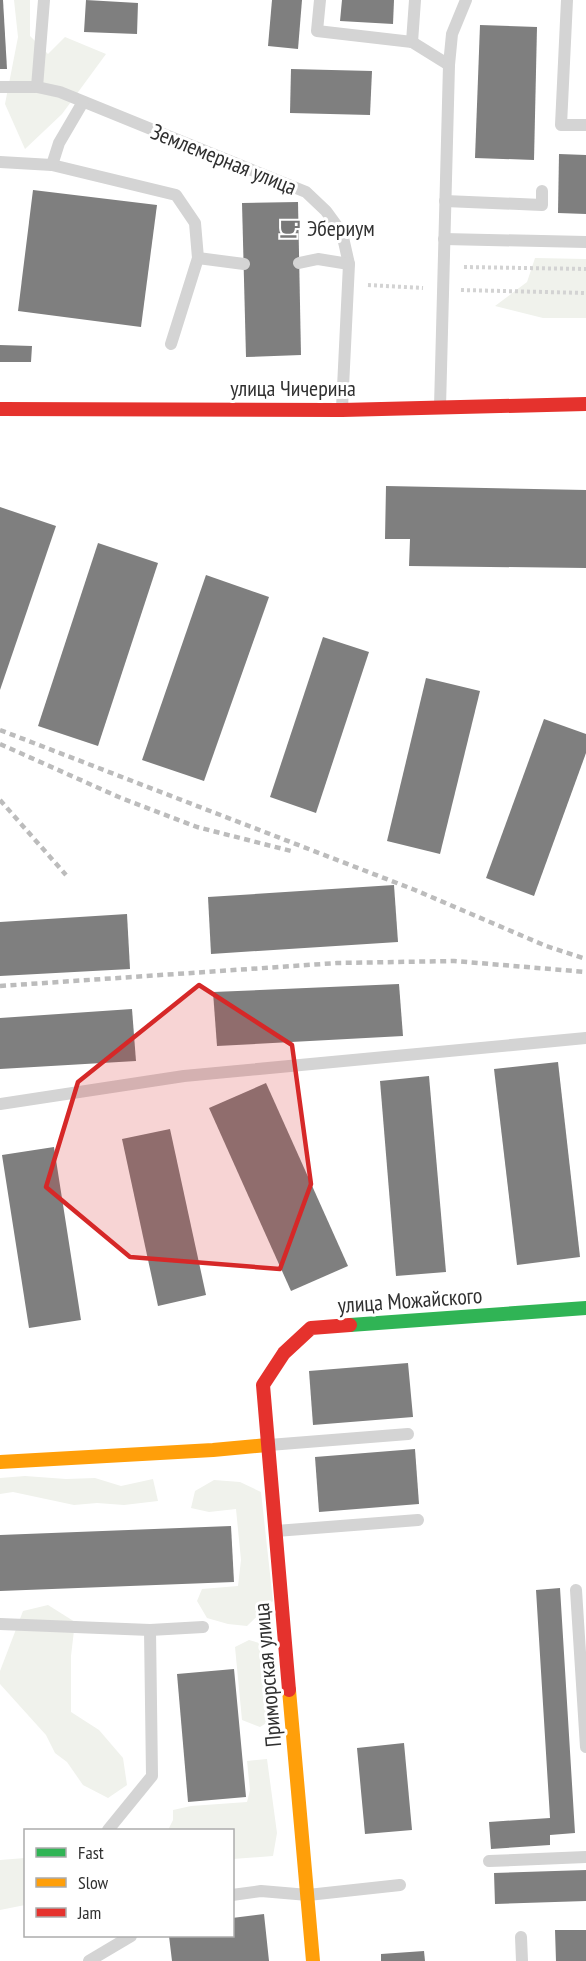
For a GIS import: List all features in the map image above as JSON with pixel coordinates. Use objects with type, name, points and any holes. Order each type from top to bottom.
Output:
[{"type":"main road","name":"улица Чичерина","points":[[0,409],[342,410],[586,404]]},
{"type":"main road","name":"улица Можайского","points":[[263,1385],[284,1353],[311,1328],[586,1308]]},
{"type":"main road","name":"Приморская улица","points":[[263,1385],[313,1961]]},
{"type":"main road","points":[[0,1462],[267,1445]]},
{"type":"lane","points":[[37,87],[44,0]]},
{"type":"lane","points":[[320,0],[317,31],[412,42],[449,65]]},
{"type":"lane","points":[[412,42],[415,0]]},
{"type":"lane","points":[[440,408],[449,65],[452,34],[466,0]]},
{"type":"lane","points":[[567,0],[561,124],[586,125]]},
{"type":"lane","name":"Землемерная улица","points":[[0,87],[37,87],[60,92],[306,192],[326,211],[342,233],[349,264],[342,410]]},
{"type":"lane","points":[[52,165],[59,143],[83,102]]},
{"type":"lane","points":[[0,162],[52,165],[176,195],[195,223],[198,258],[171,344]]},
{"type":"lane","points":[[445,201],[542,205],[542,191]]},
{"type":"lane","points":[[444,239],[586,242]]},
{"type":"lane","points":[[198,258],[244,264]]},
{"type":"lane","points":[[299,263],[318,259],[349,264]]},
{"type":"lane","points":[[0,1104],[184,1076],[586,1038]]},
{"type":"lane","points":[[267,1445],[408,1434]]},
{"type":"lane","points":[[275,1531],[418,1520]]},
{"type":"lane","points":[[576,1590],[586,1747]]},
{"type":"lane","points":[[0,1624],[150,1630],[203,1627]]},
{"type":"lane","points":[[109,1829],[152,1776],[150,1630]]},
{"type":"lane","points":[[489,1861],[586,1857]]},
{"type":"lane","points":[[234,1895],[261,1891],[308,1895],[400,1885]]},
{"type":"lane","points":[[89,1961],[128,1937]]},
{"type":"lane","points":[[521,1937],[522,1961]]},
{"type":"path","points":[[443,266],[586,268]]},
{"type":"path","points":[[374,285],[586,293]]},
{"type":"highlighted area","points":[[199,985],[292,1045],[311,1184],[280,1269],[130,1257],[46,1187],[78,1082]]},
{"type":"shaded area","points":[[14,0],[30,0],[30,36],[48,54],[65,37],[106,54],[62,114],[25,149],[5,104],[18,37]]},
{"type":"shaded area","points":[[535,258],[586,259],[586,318],[543,318],[495,306],[527,282]]},
{"type":"shaded area","points":[[25,1476],[66,1479],[95,1478],[121,1486],[153,1479],[158,1501],[124,1505],[97,1503],[74,1505],[13,1492],[0,1494],[0,1478]]},
{"type":"shaded area","points":[[214,1480],[240,1482],[261,1492],[273,1601],[247,1626],[207,1618],[197,1601],[202,1589],[238,1586],[241,1560],[236,1509],[209,1512],[191,1508],[195,1491]]},
{"type":"shaded area","points":[[48,1605],[75,1622],[71,1656],[71,1712],[99,1730],[123,1758],[127,1785],[108,1798],[83,1785],[67,1762],[55,1753],[46,1735],[0,1684],[0,1671],[23,1611]]},
{"type":"shaded area","points":[[249,1640],[259,1643],[268,1722],[260,1727],[242,1720],[235,1647]]},
{"type":"shaded area","points":[[267,1759],[277,1833],[273,1856],[234,1859],[234,1829],[168,1829],[173,1820],[173,1810],[191,1806],[247,1802],[250,1790],[247,1761]]},
{"type":"shaded area","points":[[24,1858],[24,1905],[0,1910],[0,1860]]},
{"type":"building","points":[[0,0],[3,0],[7,69],[0,69]]},
{"type":"building","points":[[86,0],[138,3],[137,34],[84,32]]},
{"type":"building","points":[[272,0],[302,0],[298,49],[268,46]]},
{"type":"building","points":[[342,0],[394,0],[393,24],[340,21]]},
{"type":"building","points":[[480,25],[537,27],[534,160],[475,158]]},
{"type":"building","points":[[291,69],[372,71],[370,115],[290,113]]},
{"type":"building","points":[[559,154],[586,155],[586,214],[558,213]]},
{"type":"building","points":[[33,190],[157,205],[141,327],[18,311]]},
{"type":"building","points":[[298,202],[301,355],[246,357],[242,203]]},
{"type":"building","points":[[0,345],[32,346],[31,362],[0,362]]},
{"type":"building","points":[[386,486],[586,490],[586,568],[409,566],[410,539],[385,539]]},
{"type":"building","points":[[0,507],[56,526],[0,690]]},
{"type":"building","points":[[98,543],[158,563],[98,746],[38,726]]},
{"type":"building","points":[[206,575],[269,597],[204,781],[142,760]]},
{"type":"building","points":[[323,637],[369,652],[316,813],[270,797]]},
{"type":"building","points":[[426,678],[480,691],[440,854],[387,841]]},
{"type":"building","points":[[544,719],[586,734],[586,753],[534,896],[486,878]]},
{"type":"building","points":[[394,885],[398,942],[211,954],[208,897]]},
{"type":"building","points":[[127,914],[130,969],[0,976],[0,922]]},
{"type":"building","points":[[399,984],[403,1036],[217,1046],[213,992]]},
{"type":"building","points":[[132,1009],[136,1061],[0,1069],[0,1018]]},
{"type":"building","points":[[558,1062],[580,1257],[517,1265],[494,1069]]},
{"type":"building","points":[[429,1076],[446,1272],[396,1276],[380,1081]]},
{"type":"building","points":[[266,1083],[348,1266],[291,1291],[209,1108]]},
{"type":"building","points":[[170,1129],[206,1295],[158,1306],[122,1139]]},
{"type":"building","points":[[54,1147],[81,1320],[29,1328],[2,1155]]},
{"type":"building","points":[[408,1363],[413,1417],[313,1425],[309,1371]]},
{"type":"building","points":[[415,1449],[419,1504],[319,1512],[315,1457]]},
{"type":"building","points":[[231,1526],[234,1582],[0,1591],[0,1535]]},
{"type":"building","points":[[560,1588],[575,1833],[550,1835],[550,1845],[491,1849],[489,1822],[550,1818],[536,1590]]},
{"type":"building","points":[[234,1669],[246,1797],[188,1802],[177,1674]]},
{"type":"building","points":[[404,1743],[412,1830],[365,1834],[357,1748]]},
{"type":"building","points":[[586,1870],[586,1901],[495,1904],[494,1873]]},
{"type":"building","points":[[264,1914],[269,1961],[172,1961],[169,1937],[234,1937],[234,1918]]},
{"type":"building","points":[[555,1930],[586,1930],[586,1961],[556,1961]]},
{"type":"building","points":[[424,1951],[425,1961],[381,1961],[381,1954]]},
{"type":"railway","points":[[0,730],[415,890],[546,946],[586,959]]},
{"type":"railway","points":[[0,744],[121,798],[197,827],[295,852]]},
{"type":"railway","points":[[0,800],[66,875]]},
{"type":"railway","points":[[0,986],[337,963],[454,961],[586,972]]},
{"type":"traffic: fast","points":[[350,1325],[586,1308]]},
{"type":"traffic: slow","points":[[0,1462],[267,1445]]},
{"type":"traffic: slow","points":[[289,1690],[313,1961]]},
{"type":"traffic: jam","points":[[0,409],[342,410],[586,404]]},
{"type":"traffic: jam","points":[[289,1690],[263,1385],[284,1353],[311,1328],[350,1325]]},
{"type":"place","name":"Эбериум","points":[[290,228]]}]
